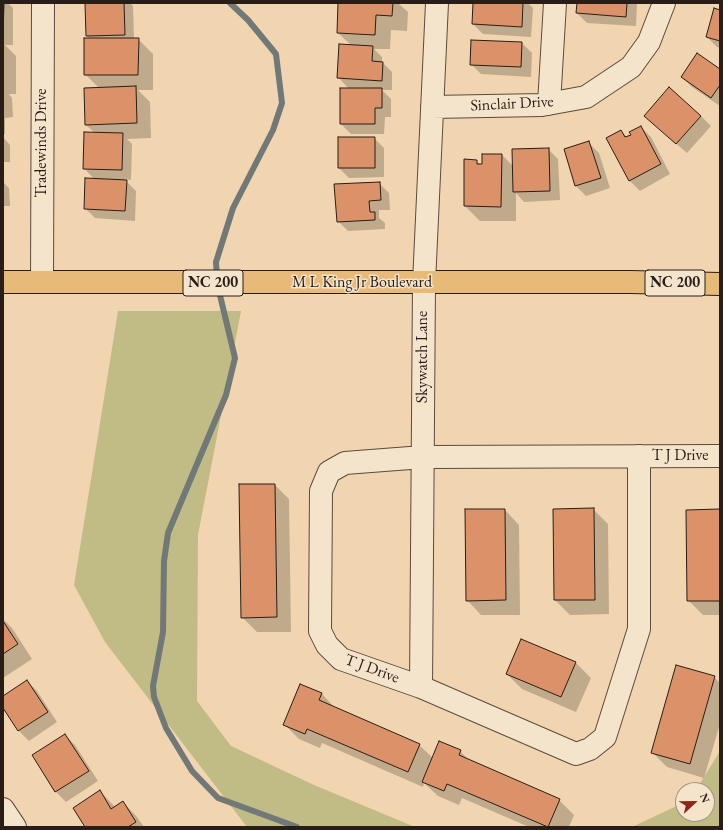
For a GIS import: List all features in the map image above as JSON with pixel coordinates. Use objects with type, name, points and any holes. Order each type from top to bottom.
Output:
[{"type":"main road","name":"M L King Jr Boulevard","points":[[3,282],[630,282],[720,284]]},
{"type":"street","name":"Tradewinds Drive","points":[[42,282],[43,3]]},
{"type":"street","name":"Skywatch Lane","points":[[421,687],[424,283],[437,3]]},
{"type":"street","points":[[550,104],[555,3]]},
{"type":"street","name":"Sinclair Drive","points":[[432,107],[542,105],[586,96],[632,67],[649,42],[664,3]]},
{"type":"street","name":"T J Drive","points":[[639,456],[639,629],[605,738],[590,749],[576,754],[421,687],[341,659],[327,645],[320,631],[321,491],[329,472],[345,463],[422,458],[639,456],[720,456]]},
{"type":"street","points":[[3,809],[15,827]]},
{"type":"shaded area","points":[[118,311],[241,311],[198,535],[197,701],[231,746],[314,785],[415,827],[247,827],[105,642],[74,585]]},
{"type":"shaded area","points":[[720,751],[720,827],[632,827],[675,807],[675,822],[715,822],[715,782],[701,782]]},
{"type":"building","points":[[3,3],[4,3],[3,35]]},
{"type":"building","points":[[85,3],[124,3],[125,35],[86,36]]},
{"type":"building","points":[[338,3],[393,3],[392,16],[376,15],[375,35],[337,33]]},
{"type":"building","points":[[473,3],[523,3],[522,27],[472,24]]},
{"type":"building","points":[[577,3],[627,3],[626,17],[576,13]]},
{"type":"building","points":[[714,8],[720,10],[720,41],[706,37]]},
{"type":"building","points":[[84,38],[139,38],[138,75],[84,75]]},
{"type":"building","points":[[471,40],[522,42],[521,67],[470,65]]},
{"type":"building","points":[[339,44],[373,46],[372,61],[383,62],[382,81],[337,78]]},
{"type":"building","points":[[697,53],[720,69],[720,85],[711,98],[681,77]]},
{"type":"building","points":[[136,86],[137,123],[85,125],[84,88]]},
{"type":"building","points":[[669,87],[701,116],[676,144],[644,116]]},
{"type":"building","points":[[340,88],[382,88],[382,108],[375,108],[375,124],[340,124]]},
{"type":"building","points":[[641,126],[661,164],[629,181],[606,138],[621,130],[625,137],[631,135],[629,132]]},
{"type":"building","points":[[84,132],[123,133],[122,170],[83,169]]},
{"type":"building","points":[[338,137],[375,137],[375,168],[338,168]]},
{"type":"building","points":[[589,141],[601,178],[575,186],[564,149]]},
{"type":"building","points":[[549,148],[550,191],[513,192],[512,149]]},
{"type":"building","points":[[482,154],[502,154],[501,207],[464,206],[464,159],[477,160],[477,164],[482,164]]},
{"type":"building","points":[[85,178],[127,180],[125,211],[84,209]]},
{"type":"building","points":[[380,182],[381,200],[369,201],[370,212],[375,212],[375,220],[337,222],[334,184]]},
{"type":"building","points":[[239,484],[275,484],[277,617],[241,618]]},
{"type":"building","points":[[594,508],[595,600],[554,600],[553,509]]},
{"type":"building","points":[[465,509],[505,509],[506,600],[466,601]]},
{"type":"building","points":[[720,509],[720,601],[687,601],[686,510]]},
{"type":"building","points":[[3,621],[18,644],[3,654]]},
{"type":"building","points":[[521,639],[576,662],[561,697],[506,674]]},
{"type":"building","points":[[676,665],[715,676],[690,764],[651,753]]},
{"type":"building","points":[[27,680],[48,712],[18,731],[3,708],[3,696]]},
{"type":"building","points":[[300,684],[322,693],[319,700],[420,744],[408,772],[307,729],[305,734],[283,725]]},
{"type":"building","points":[[65,734],[89,771],[55,792],[32,755]]},
{"type":"building","points":[[439,741],[461,750],[459,755],[560,799],[548,827],[447,784],[444,791],[422,782]]},
{"type":"building","points":[[100,790],[111,809],[123,801],[136,822],[128,827],[85,827],[73,808]]},
{"type":"waterway","points":[[217,278],[216,262],[233,208],[273,130],[282,103],[276,54],[248,20],[230,3]]},
{"type":"waterway","points":[[218,287],[235,358],[226,395],[168,533],[164,561],[163,632],[153,686],[154,697],[166,728],[192,771],[218,798],[297,827]]}]
